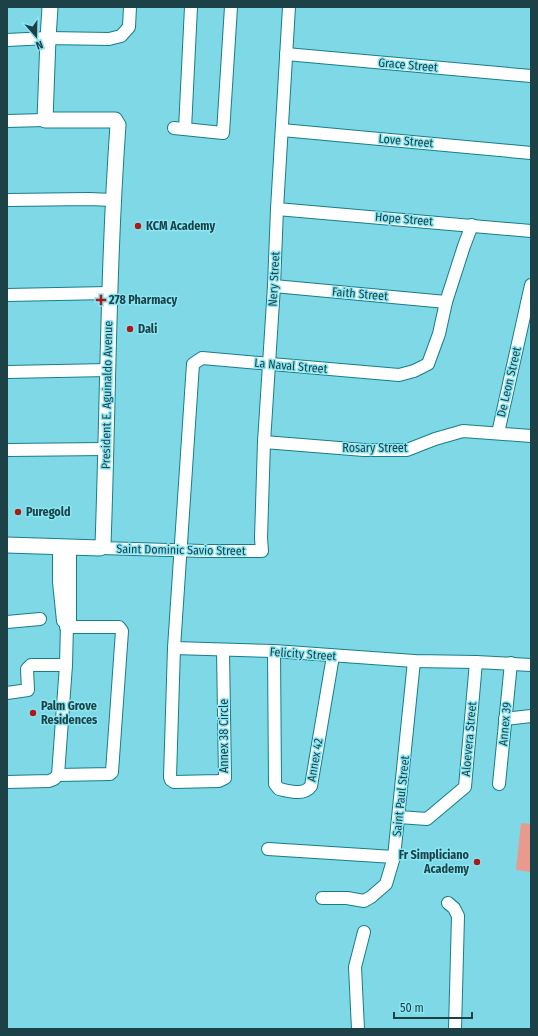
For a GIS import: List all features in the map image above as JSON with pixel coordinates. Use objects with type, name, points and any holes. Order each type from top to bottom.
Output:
[{"type":"main road","points":[[45,120],[50,7]]},
{"type":"main road","name":"President E. Aguinaldo Avenue","points":[[45,120],[115,120],[118,125],[109,293],[103,545],[100,548]]},
{"type":"main road","points":[[7,545],[100,548]]},
{"type":"street","points":[[7,40],[48,38],[109,39],[121,36],[129,27],[130,7]]},
{"type":"street","points":[[191,7],[179,128],[223,133],[231,7]]},
{"type":"street","name":"Nery Street","points":[[262,551],[261,538],[264,442],[289,7]]},
{"type":"street","name":"Grace Street","points":[[286,54],[531,76]]},
{"type":"street","points":[[7,122],[45,120]]},
{"type":"street","name":"Love Street","points":[[282,130],[531,153]]},
{"type":"street","points":[[7,200],[113,200]]},
{"type":"street","name":"Hope Street","points":[[277,209],[531,231]]},
{"type":"street","name":"La Naval Street","points":[[181,550],[194,364],[202,358],[400,375],[414,371],[428,364],[439,334],[446,302],[472,225]]},
{"type":"street","name":"De Leon Street","points":[[498,433],[531,285]]},
{"type":"street","name":"Faith Street","points":[[274,286],[446,302]]},
{"type":"street","points":[[7,295],[109,293]]},
{"type":"street","points":[[7,372],[108,370]]},
{"type":"street","name":"Rosary Street","points":[[264,442],[364,450],[407,450],[463,431],[531,436]]},
{"type":"street","points":[[7,450],[106,448]]},
{"type":"street","points":[[7,782],[49,781],[54,779],[58,774],[66,665],[66,625],[62,621],[65,592],[64,547]]},
{"type":"street","name":"Saint Dominic Savio Street","points":[[100,548],[262,551]]},
{"type":"street","points":[[174,648],[181,550]]},
{"type":"street","points":[[7,622],[40,619]]},
{"type":"street","points":[[58,774],[110,774],[112,772],[122,631],[119,627],[66,625]]},
{"type":"street","name":"Felicity Street","points":[[174,648],[274,651],[414,661],[511,663],[531,665]]},
{"type":"street","name":"Annex 38 Circle","points":[[174,648],[170,777],[174,782],[219,781],[225,778],[223,650]]},
{"type":"street","name":"Annex 42","points":[[274,651],[275,784],[279,789],[304,792],[311,786],[333,656]]},
{"type":"street","name":"Saint Paul Street","points":[[322,898],[347,898],[364,901],[386,884],[394,857],[414,661]]},
{"type":"street","name":"Aloevera Street","points":[[399,817],[426,819],[464,787],[476,662]]},
{"type":"street","name":"Annex 39","points":[[499,784],[511,663]]},
{"type":"street","points":[[7,693],[28,690],[27,669],[31,665],[66,665]]},
{"type":"street","points":[[505,719],[531,716]]},
{"type":"street","points":[[268,849],[394,857]]},
{"type":"street","points":[[448,903],[454,908],[458,916],[455,1029]]},
{"type":"street","points":[[358,1029],[355,967],[364,932]]},
{"type":"shaded area","points":[[521,823],[531,824],[531,872],[516,870]]},
{"type":"place","name":"KCM Academy","points":[[138,226]]},
{"type":"place","name":"278 Pharmacy","points":[[101,300]]},
{"type":"place","name":"Dali","points":[[130,329]]},
{"type":"place","name":"Puregold","points":[[18,512]]},
{"type":"place","name":"Palm Grove Residences","points":[[33,713]]},
{"type":"place","name":"Fr Simpliciano Academy","points":[[477,862]]}]
